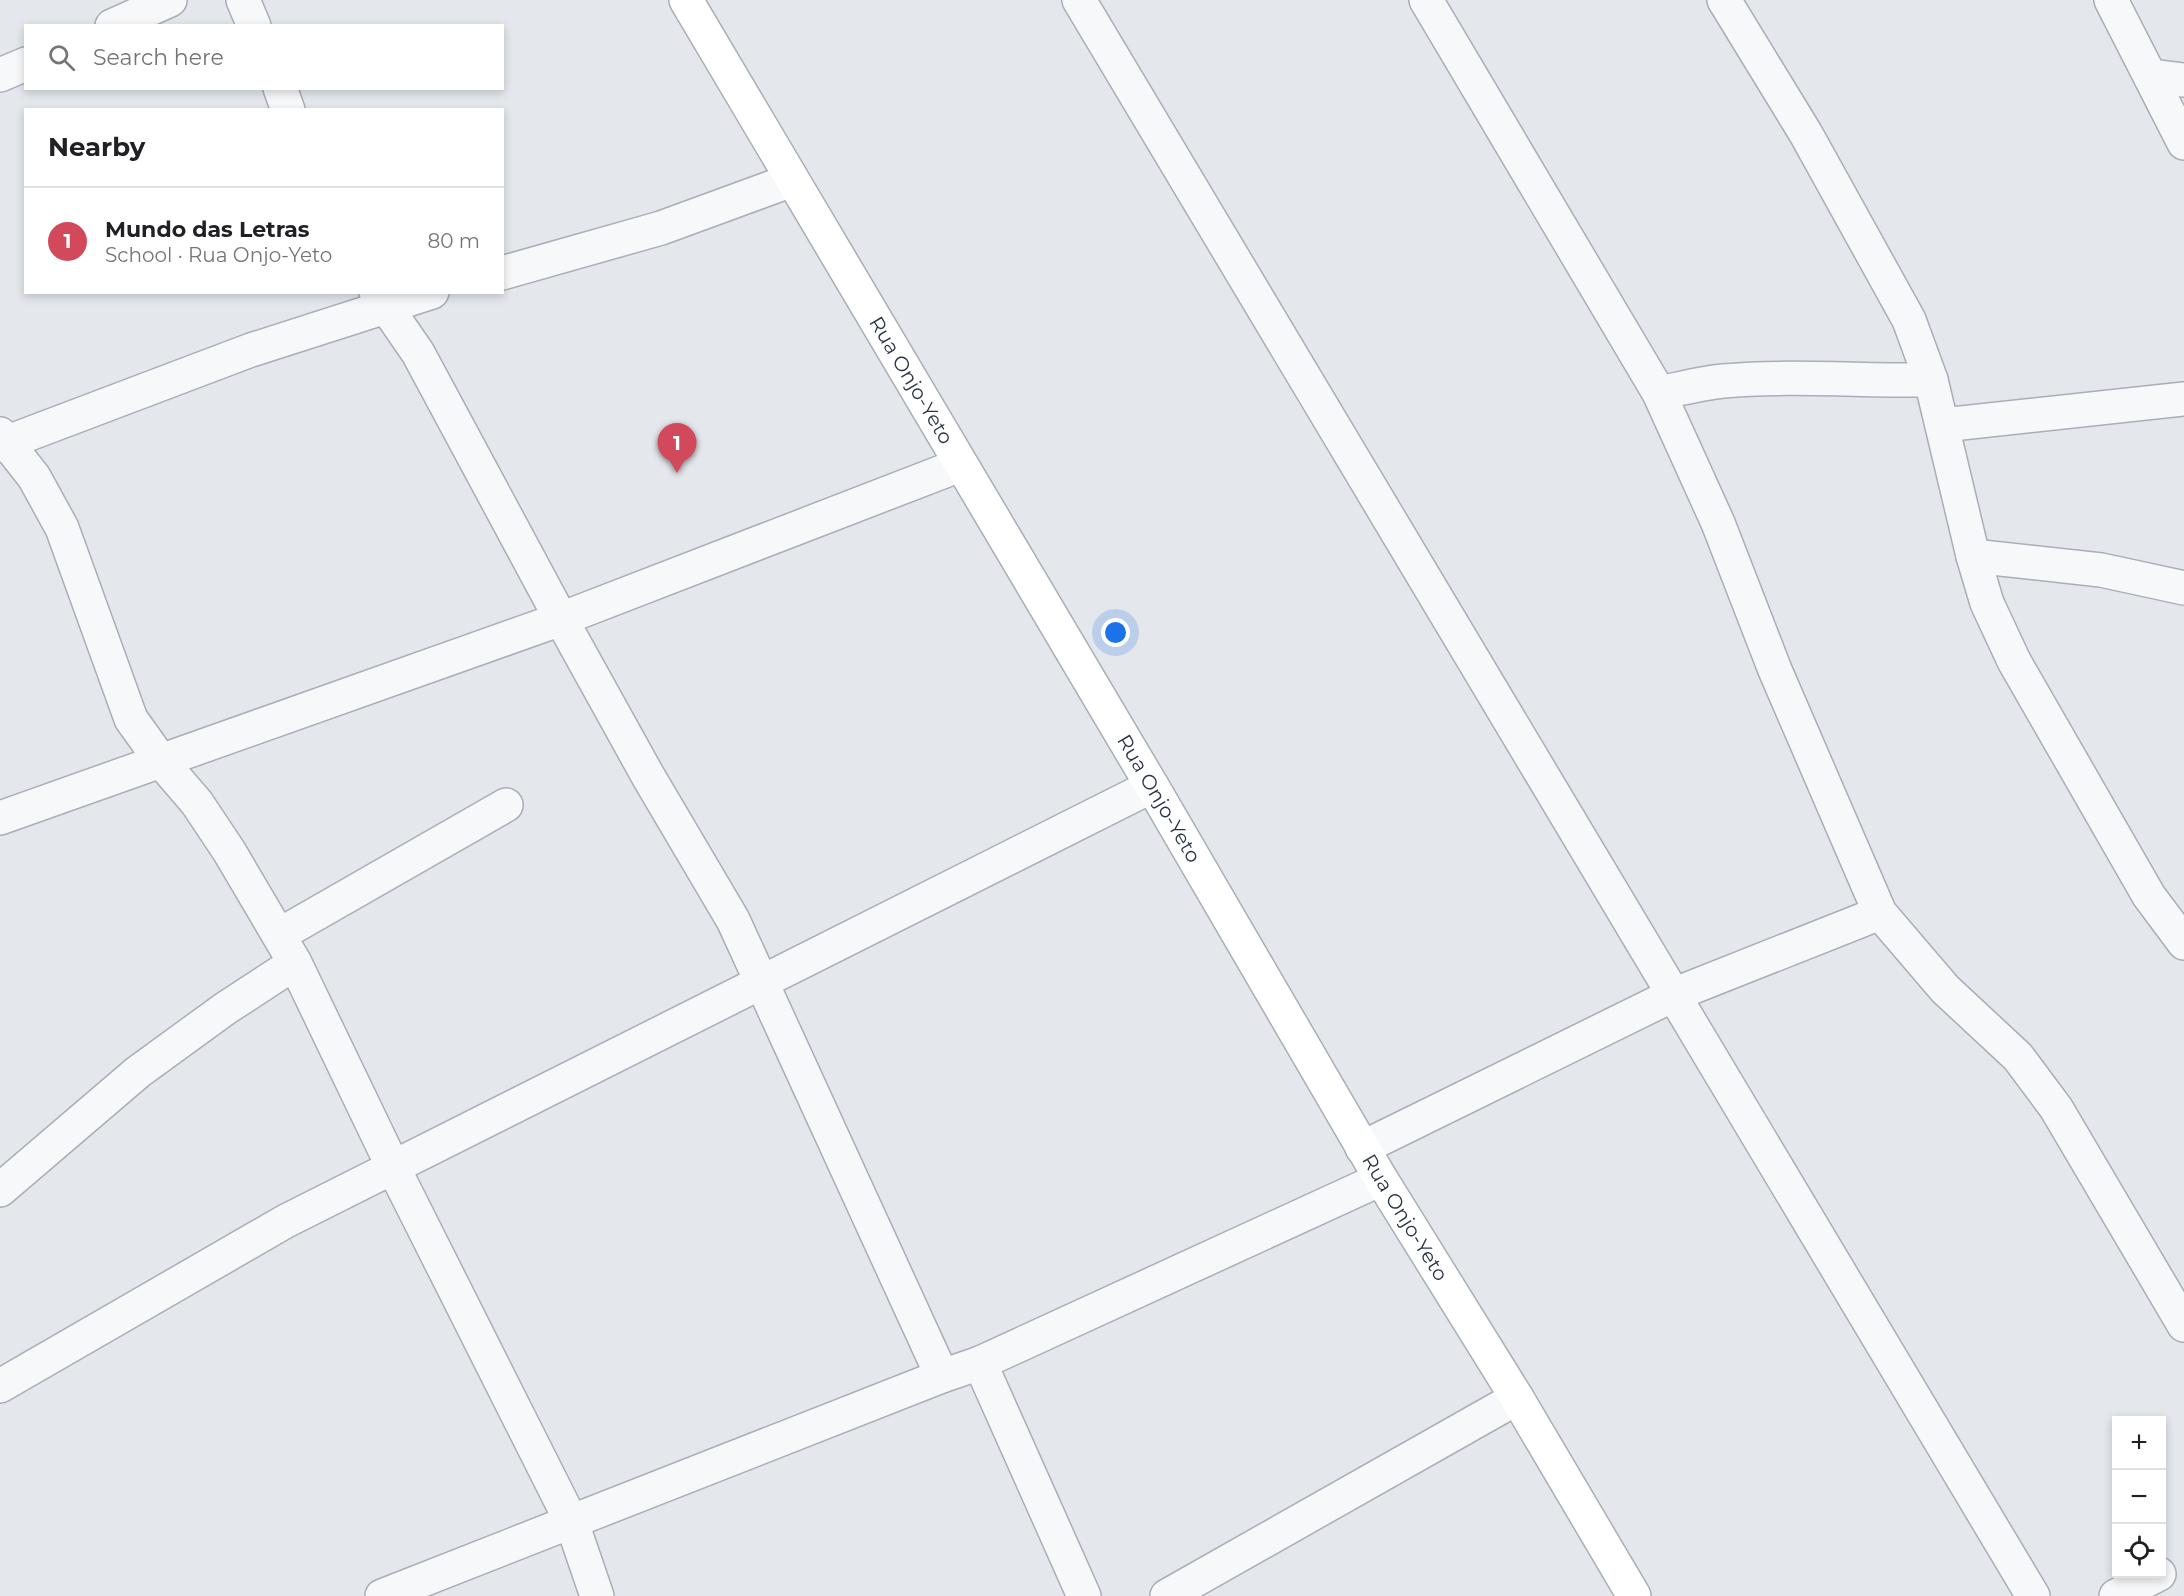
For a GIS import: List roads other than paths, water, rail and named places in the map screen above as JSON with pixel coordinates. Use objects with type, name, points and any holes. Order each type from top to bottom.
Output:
[{"type":"main road","name":"Rua Onjo-Yeto","points":[[686,0],[1152,786],[1362,1148],[1517,1398],[1634,1596]]},
{"type":"street","points":[[116,24],[170,0]]},
{"type":"street","points":[[243,0],[253,24]]},
{"type":"street","points":[[1079,0],[2033,1596]]},
{"type":"street","points":[[1426,0],[1659,393],[1718,523],[1775,670],[1880,913],[1945,989],[2018,1057],[2050,1100],[2184,1325]]},
{"type":"street","points":[[1724,0],[1806,134],[1910,321],[1931,380],[1973,556],[1987,603],[2014,661],[2149,896],[2184,943]]},
{"type":"street","points":[[2111,0],[2184,143]]},
{"type":"street","points":[[0,75],[24,65]]},
{"type":"street","points":[[2150,76],[2184,80]]},
{"type":"street","points":[[281,90],[287,108]]},
{"type":"street","points":[[504,272],[660,228],[792,180]]},
{"type":"street","points":[[417,294],[381,299],[251,350],[2,441],[34,477],[62,528],[131,719],[210,822],[295,963],[394,1169],[572,1523],[597,1596]]},
{"type":"street","points":[[381,299],[418,353],[648,776],[733,920],[942,1376]]},
{"type":"street","points":[[1659,393],[1721,381],[1789,377],[1855,381],[1931,380]]},
{"type":"street","points":[[1943,425],[2184,399]]},
{"type":"street","points":[[0,818],[561,619],[960,465]]},
{"type":"street","points":[[1973,556],[2101,570],[2184,588]]},
{"type":"street","points":[[0,1386],[152,1296],[286,1221],[394,1169],[761,981],[1152,786]]},
{"type":"street","points":[[279,935],[506,805]]},
{"type":"street","points":[[1362,1148],[1673,995],[1880,913]]},
{"type":"street","points":[[0,1190],[138,1072],[226,1008],[295,963]]},
{"type":"street","points":[[382,1596],[942,1376],[981,1363],[1381,1179]]},
{"type":"street","points":[[981,1363],[1084,1596]]},
{"type":"street","points":[[1167,1596],[1517,1398]]},
{"type":"street","points":[[2166,1570],[2184,1560]]},
{"type":"street","points":[[2116,1596],[2150,1578]]},
{"type":"place","name":"Mundo das Letras","points":[[677,473]]}]
